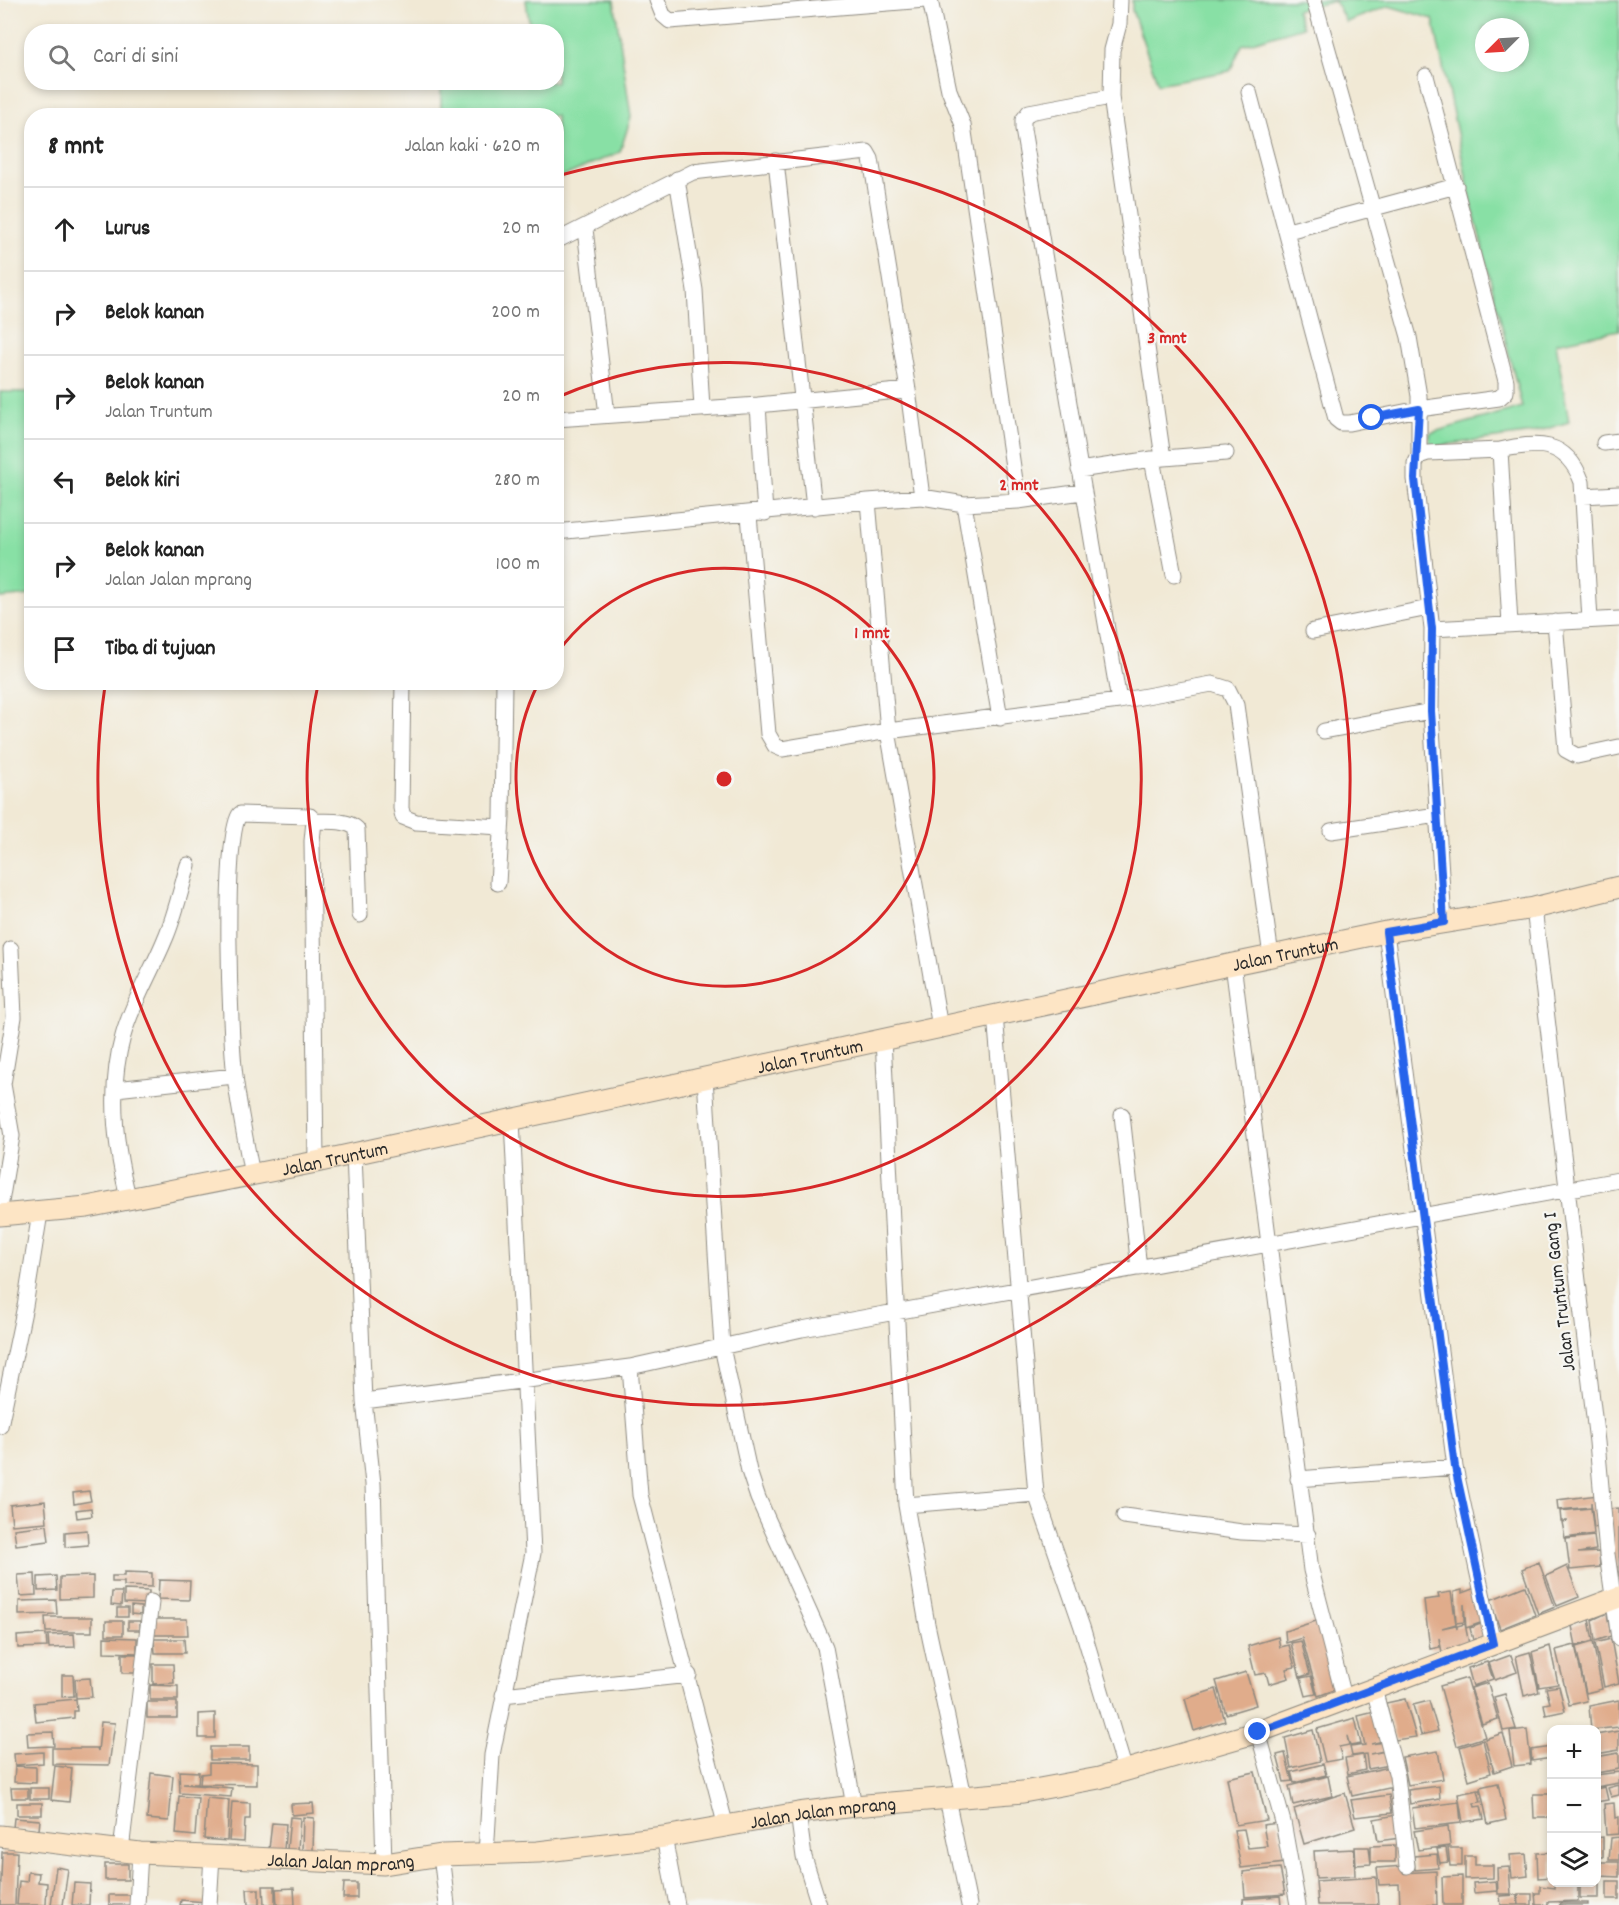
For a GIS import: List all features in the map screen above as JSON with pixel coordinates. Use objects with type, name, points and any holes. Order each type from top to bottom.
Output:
[{"type":"street","points":[[657,0],[663,15],[670,21],[924,0]]},
{"type":"street","points":[[930,0],[950,90],[963,125],[1018,501]]},
{"type":"street","points":[[1120,0],[1119,24],[1112,50],[1111,97],[1174,575]]},
{"type":"street","points":[[1314,0],[1408,337],[1419,409],[1419,456],[1415,464],[1415,479],[1432,629],[1431,711],[1444,922]]},
{"type":"street","points":[[1249,92],[1288,231],[1336,419],[1341,423],[1349,423],[1419,409],[1499,398],[1506,392],[1506,381],[1426,76]]},
{"type":"street","points":[[1111,97],[1029,112],[1023,120],[1078,470],[1119,700]]},
{"type":"street","points":[[564,238],[693,172],[861,151],[870,154],[908,390],[922,497]]},
{"type":"street","points":[[776,161],[814,507]]},
{"type":"street","points":[[676,179],[695,290],[702,408]]},
{"type":"street","points":[[1288,231],[1456,186]]},
{"type":"street","points":[[585,229],[607,415]]},
{"type":"street","points":[[564,418],[758,405],[908,390]]},
{"type":"street","points":[[758,405],[765,513]]},
{"type":"street","points":[[1419,456],[1428,453],[1500,450],[1534,444],[1553,448],[1578,471],[1584,496],[1590,620]]},
{"type":"street","points":[[1500,450],[1510,624]]},
{"type":"street","points":[[1078,470],[1157,459],[1226,453]]},
{"type":"street","points":[[564,531],[868,501],[922,497],[964,504],[1018,501],[1082,492]]},
{"type":"street","points":[[1584,496],[1619,494]]},
{"type":"street","points":[[868,501],[888,731],[940,1028]]},
{"type":"street","points":[[964,504],[1000,718]]},
{"type":"street","points":[[749,514],[768,734],[775,746],[790,750],[888,731],[1000,718],[1212,684],[1226,705],[1234,725],[1266,957]]},
{"type":"street","points":[[1313,631],[1429,608]]},
{"type":"street","points":[[1432,629],[1619,619]]},
{"type":"street","points":[[1555,622],[1566,750],[1577,756],[1619,747]]},
{"type":"street","points":[[403,690],[401,808],[403,817],[416,822],[501,827]]},
{"type":"street","points":[[498,883],[504,690]]},
{"type":"street","points":[[1324,731],[1431,711]]},
{"type":"street","points":[[252,1175],[234,1076],[228,952],[232,848],[237,816],[259,812],[290,814],[310,816],[314,821],[312,841],[316,1162]]},
{"type":"street","points":[[1331,831],[1437,815]]},
{"type":"street","points":[[314,821],[352,824],[357,829],[360,915]]},
{"type":"street","points":[[129,1200],[119,1166],[115,1137],[116,1089],[123,1035],[166,936],[188,865]]},
{"type":"street","name":"Jalan Truntum","points":[[0,1215],[40,1213],[129,1200],[354,1154],[1266,957],[1386,932],[1534,908],[1619,887]]},
{"type":"street","name":"Jalan Truntum Gang I","points":[[1534,908],[1619,1638]]},
{"type":"street","points":[[1386,932],[1455,1467],[1493,1644]]},
{"type":"street","points":[[0,1208],[12,1136],[3,1084],[14,1017],[11,949]]},
{"type":"street","points":[[1233,964],[1311,1570],[1345,1701]]},
{"type":"street","points":[[995,1015],[1036,1494],[1082,1627],[1125,1771]]},
{"type":"street","points":[[883,1039],[906,1505],[956,1797],[969,1905]]},
{"type":"street","points":[[116,1089],[234,1076]]},
{"type":"street","points":[[705,1078],[723,1347],[749,1471],[758,1498],[825,1647],[854,1806]]},
{"type":"street","points":[[1122,1115],[1139,1268]]},
{"type":"street","points":[[486,1855],[492,1755],[532,1553],[526,1381],[512,1120]]},
{"type":"street","points":[[354,1154],[364,1401],[373,1484],[384,1864]]},
{"type":"street","points":[[364,1401],[630,1367],[802,1329],[1619,1179]]},
{"type":"street","points":[[0,1426],[23,1317],[40,1213]]},
{"type":"street","points":[[630,1367],[640,1495],[689,1675],[726,1827]]},
{"type":"street","points":[[1298,1479],[1455,1467]]},
{"type":"street","points":[[906,1505],[1036,1494]]},
{"type":"street","points":[[1124,1515],[1242,1532],[1308,1535]]},
{"type":"street","name":"Jalan Jalan mprang","points":[[0,1836],[131,1852],[384,1864],[441,1855],[486,1855],[664,1837],[798,1813],[854,1806],[1023,1792],[1125,1771],[1258,1732],[1616,1598]]},
{"type":"street","points":[[137,1905],[131,1852],[152,1602]]},
{"type":"street","points":[[503,1695],[689,1675]]},
{"type":"street","points":[[1374,1689],[1396,1776],[1407,1866]]},
{"type":"street","points":[[1258,1732],[1283,1822],[1298,1905]]},
{"type":"street","points":[[798,1813],[804,1857],[819,1905]]},
{"type":"street","points":[[664,1837],[677,1905]]},
{"type":"street","points":[[441,1855],[447,1905]]},
{"type":"street","points":[[209,1905],[212,1856]]},
{"type":"green space","points":[[526,0],[614,0],[631,117],[620,152],[564,176],[564,108],[441,108],[441,90],[564,90],[564,24],[529,24]]},
{"type":"green space","points":[[1132,0],[1619,0],[1619,330],[1556,343],[1569,422],[1533,433],[1429,447],[1430,433],[1522,407],[1473,209],[1433,19],[1389,6],[1346,22],[1335,1],[1296,10],[1303,27],[1242,45],[1230,71],[1158,84],[1132,10]]},
{"type":"green space","points":[[0,392],[24,392],[24,596],[0,598]]},
{"type":"building","points":[[89,1491],[91,1501],[74,1504],[73,1493]]},
{"type":"building","points":[[1598,1495],[1602,1525],[1594,1528],[1591,1502],[1591,1507],[1558,1510],[1557,1500]]},
{"type":"building","points":[[45,1501],[47,1522],[12,1525],[10,1505]]},
{"type":"building","points":[[91,1508],[92,1516],[77,1518],[76,1510]]},
{"type":"building","points":[[1591,1508],[1594,1534],[1565,1538],[1562,1522],[1568,1521],[1561,1521],[1560,1511]]},
{"type":"building","points":[[1619,1508],[1619,1576],[1614,1577],[1609,1509]]},
{"type":"building","points":[[47,1525],[49,1541],[16,1545],[14,1529]]},
{"type":"building","points":[[87,1530],[88,1545],[65,1547],[65,1532]]},
{"type":"building","points":[[1594,1536],[1596,1550],[1578,1553],[1599,1552],[1600,1567],[1570,1570],[1566,1539]]},
{"type":"building","points":[[1539,1562],[1555,1607],[1538,1614],[1522,1569]]},
{"type":"building","points":[[1567,1566],[1579,1597],[1557,1606],[1546,1576]]},
{"type":"building","points":[[124,1572],[152,1573],[152,1587],[124,1586],[124,1582],[112,1582],[112,1576],[124,1576]]},
{"type":"building","points":[[35,1574],[36,1595],[20,1596],[18,1575]]},
{"type":"building","points":[[56,1576],[57,1590],[38,1591],[38,1577]]},
{"type":"building","points":[[93,1576],[93,1598],[60,1599],[60,1577]]},
{"type":"building","points":[[159,1580],[190,1581],[189,1600],[158,1599]]},
{"type":"building","points":[[1525,1586],[1535,1615],[1500,1629],[1490,1600]]},
{"type":"building","points":[[1478,1587],[1483,1622],[1466,1628],[1464,1604],[1464,1622],[1456,1623],[1454,1592],[1462,1590],[1462,1593]]},
{"type":"building","points":[[124,1590],[149,1591],[149,1604],[124,1603]]},
{"type":"building","points":[[112,1592],[122,1592],[121,1606],[111,1605]]},
{"type":"building","points":[[1451,1592],[1456,1624],[1442,1628],[1456,1625],[1457,1629],[1457,1626],[1465,1624],[1469,1644],[1442,1652],[1439,1638],[1440,1647],[1430,1649],[1424,1600],[1439,1598],[1438,1594]]},
{"type":"building","points":[[56,1600],[57,1614],[19,1615],[19,1601]]},
{"type":"building","points":[[131,1606],[141,1607],[141,1615],[131,1614]]},
{"type":"building","points":[[117,1608],[128,1608],[128,1617],[117,1617]]},
{"type":"building","points":[[1607,1613],[1611,1636],[1595,1641],[1592,1620]]},
{"type":"building","points":[[45,1617],[92,1617],[92,1632],[46,1632]]},
{"type":"building","points":[[154,1619],[187,1619],[188,1635],[154,1635]]},
{"type":"building","points":[[1589,1619],[1593,1641],[1576,1646],[1572,1626]]},
{"type":"building","points":[[1319,1620],[1340,1688],[1318,1696],[1302,1638],[1286,1643],[1285,1631]]},
{"type":"building","points":[[106,1621],[123,1621],[123,1635],[106,1635]]},
{"type":"building","points":[[128,1621],[140,1621],[140,1630],[128,1630]]},
{"type":"building","points":[[1486,1622],[1489,1635],[1473,1640],[1470,1628]]},
{"type":"building","points":[[46,1634],[47,1647],[18,1648],[17,1636]]},
{"type":"building","points":[[74,1634],[75,1647],[49,1648],[48,1635]]},
{"type":"building","points":[[104,1637],[137,1638],[137,1653],[104,1652]]},
{"type":"building","points":[[1278,1637],[1280,1647],[1289,1645],[1295,1667],[1286,1669],[1289,1678],[1269,1684],[1266,1673],[1255,1675],[1248,1646]]},
{"type":"building","points":[[154,1639],[184,1639],[185,1653],[155,1653]]},
{"type":"building","points":[[1611,1639],[1619,1683],[1604,1687],[1595,1643]]},
{"type":"building","points":[[1301,1641],[1310,1674],[1300,1677],[1291,1643]]},
{"type":"building","points":[[1593,1642],[1602,1689],[1586,1693],[1576,1647]]},
{"type":"building","points":[[1575,1645],[1587,1701],[1569,1705],[1556,1650]]},
{"type":"building","points":[[1550,1646],[1558,1684],[1539,1687],[1532,1652]]},
{"type":"building","points":[[1530,1652],[1539,1692],[1524,1696],[1516,1656]]},
{"type":"building","points":[[122,1654],[139,1654],[138,1673],[122,1673]]},
{"type":"building","points":[[1511,1655],[1517,1672],[1495,1680],[1489,1663]]},
{"type":"building","points":[[1487,1662],[1493,1679],[1473,1686],[1468,1668]]},
{"type":"building","points":[[153,1664],[173,1664],[174,1683],[153,1684]]},
{"type":"building","points":[[1246,1672],[1256,1705],[1226,1714],[1216,1681]]},
{"type":"building","points":[[62,1675],[73,1675],[74,1696],[62,1697]]},
{"type":"building","points":[[1311,1676],[1316,1694],[1306,1696],[1301,1678]]},
{"type":"building","points":[[90,1678],[92,1697],[76,1698],[75,1679]]},
{"type":"building","points":[[1467,1678],[1485,1737],[1457,1746],[1440,1686]]},
{"type":"building","points":[[1488,1683],[1498,1719],[1482,1724],[1471,1688]]},
{"type":"building","points":[[150,1685],[178,1686],[178,1700],[150,1700]]},
{"type":"building","points":[[1559,1686],[1565,1711],[1546,1715],[1544,1704],[1550,1703],[1546,1688]]},
{"type":"building","points":[[1216,1689],[1225,1721],[1194,1731],[1185,1699]]},
{"type":"building","points":[[1505,1694],[1516,1729],[1503,1731],[1494,1697]]},
{"type":"building","points":[[76,1699],[77,1711],[74,1711],[74,1718],[36,1722],[34,1703]]},
{"type":"building","points":[[1405,1699],[1416,1737],[1395,1740],[1386,1703]]},
{"type":"building","points":[[1619,1700],[1619,1727],[1601,1729],[1601,1725],[1591,1725],[1589,1706]]},
{"type":"building","points":[[1429,1701],[1438,1731],[1421,1735],[1413,1705]]},
{"type":"building","points":[[147,1702],[177,1702],[177,1718],[147,1718]]},
{"type":"building","points":[[1379,1711],[1387,1740],[1371,1744],[1384,1742],[1388,1750],[1370,1754],[1386,1751],[1390,1765],[1368,1769],[1366,1754],[1352,1756],[1350,1747],[1365,1745],[1358,1716]]},
{"type":"building","points":[[215,1713],[215,1738],[199,1738],[199,1714]]},
{"type":"building","points":[[1355,1718],[1361,1744],[1350,1746],[1347,1736],[1349,1745],[1339,1747],[1342,1759],[1325,1762],[1317,1729]]},
{"type":"building","points":[[101,1722],[115,1723],[109,1765],[52,1764],[52,1748],[97,1748],[98,1751]]},
{"type":"building","points":[[1527,1729],[1531,1764],[1514,1766],[1510,1731]]},
{"type":"building","points":[[1313,1730],[1320,1761],[1291,1768],[1285,1738]]},
{"type":"building","points":[[1619,1731],[1619,1750],[1601,1753],[1601,1734]]},
{"type":"building","points":[[53,1732],[54,1746],[28,1747],[27,1733]]},
{"type":"building","points":[[1503,1733],[1512,1766],[1494,1772],[1485,1739]]},
{"type":"building","points":[[1483,1740],[1491,1773],[1469,1780],[1460,1747]]},
{"type":"building","points":[[210,1747],[249,1747],[249,1760],[210,1760]]},
{"type":"building","points":[[1547,1748],[1547,1759],[1532,1761],[1531,1750]]},
{"type":"building","points":[[1438,1751],[1443,1779],[1408,1785],[1402,1757]]},
{"type":"building","points":[[43,1752],[43,1763],[15,1765],[14,1754]]},
{"type":"building","points":[[1285,1753],[1292,1781],[1284,1782],[1277,1755]]},
{"type":"building","points":[[1619,1753],[1619,1769],[1601,1772],[1601,1756]]},
{"type":"building","points":[[1363,1755],[1365,1770],[1348,1774],[1345,1758]]},
{"type":"building","points":[[209,1763],[257,1764],[257,1785],[200,1784],[201,1774],[209,1773]]},
{"type":"building","points":[[1323,1764],[1326,1775],[1294,1783],[1291,1772]]},
{"type":"building","points":[[15,1766],[36,1767],[36,1783],[14,1782]]},
{"type":"building","points":[[55,1766],[72,1768],[69,1802],[51,1800]]},
{"type":"building","points":[[1390,1767],[1394,1787],[1352,1796],[1347,1776]]},
{"type":"building","points":[[179,1771],[199,1772],[198,1784],[183,1784],[232,1788],[231,1797],[180,1793]]},
{"type":"building","points":[[1255,1772],[1267,1820],[1236,1825],[1227,1778]]},
{"type":"building","points":[[1619,1772],[1619,1783],[1601,1786],[1601,1774]]},
{"type":"building","points":[[151,1773],[173,1776],[169,1821],[147,1819]]},
{"type":"building","points":[[1328,1776],[1332,1796],[1293,1805],[1289,1786]]},
{"type":"building","points":[[1498,1783],[1506,1820],[1488,1824],[1480,1787]]},
{"type":"building","points":[[1619,1785],[1619,1795],[1611,1797],[1608,1788]]},
{"type":"building","points":[[1439,1786],[1440,1799],[1410,1804],[1408,1790]]},
{"type":"building","points":[[1605,1787],[1608,1800],[1601,1801],[1601,1788]]},
{"type":"building","points":[[11,1788],[28,1788],[28,1798],[12,1798]]},
{"type":"building","points":[[30,1788],[49,1788],[49,1799],[30,1799]]},
{"type":"building","points":[[1478,1790],[1481,1802],[1474,1803],[1475,1807],[1481,1806],[1484,1819],[1463,1822],[1458,1794]]},
{"type":"building","points":[[1345,1793],[1355,1828],[1304,1844],[1294,1809]]},
{"type":"building","points":[[1533,1794],[1547,1794],[1547,1818],[1534,1818]]},
{"type":"building","points":[[1389,1795],[1392,1813],[1355,1817],[1351,1800]]},
{"type":"building","points":[[179,1796],[198,1798],[195,1836],[176,1834]]},
{"type":"building","points":[[207,1798],[229,1800],[227,1841],[204,1839]]},
{"type":"building","points":[[232,1802],[250,1803],[250,1819],[245,1819],[244,1842],[229,1841]]},
{"type":"building","points":[[1459,1802],[1461,1823],[1415,1828],[1412,1808]]},
{"type":"building","points":[[17,1803],[42,1803],[42,1815],[17,1815]]},
{"type":"building","points":[[313,1803],[314,1813],[292,1815],[291,1804]]},
{"type":"building","points":[[1614,1803],[1615,1818],[1619,1817],[1619,1834],[1606,1835],[1604,1804]]},
{"type":"building","points":[[1396,1815],[1400,1838],[1378,1841],[1374,1819]]},
{"type":"building","points":[[290,1817],[300,1818],[298,1850],[287,1849]]},
{"type":"building","points":[[303,1817],[314,1818],[313,1851],[302,1850]]},
{"type":"building","points":[[14,1818],[40,1820],[39,1830],[13,1828]]},
{"type":"building","points":[[272,1823],[286,1824],[284,1850],[269,1849]]},
{"type":"building","points":[[1278,1823],[1285,1863],[1241,1868],[1234,1830],[1244,1829],[1248,1848],[1267,1846],[1263,1825]]},
{"type":"building","points":[[1448,1826],[1450,1846],[1418,1850],[1414,1831]]},
{"type":"building","points":[[1601,1837],[1603,1837],[1603,1857],[1601,1857]]},
{"type":"building","points":[[1619,1837],[1619,1860],[1609,1860],[1611,1838]]},
{"type":"building","points":[[1395,1845],[1395,1862],[1371,1862],[1371,1846]]},
{"type":"building","points":[[1355,1847],[1369,1847],[1371,1864],[1356,1865]]},
{"type":"building","points":[[1446,1848],[1448,1862],[1440,1863],[1437,1849]]},
{"type":"building","points":[[1448,1848],[1462,1848],[1462,1866],[1450,1866]]},
{"type":"building","points":[[1354,1849],[1355,1876],[1316,1878],[1314,1851]]},
{"type":"building","points":[[2,1852],[17,1852],[15,1905],[0,1905]]},
{"type":"building","points":[[1547,1852],[1547,1877],[1538,1878],[1537,1853]]},
{"type":"building","points":[[1437,1854],[1438,1868],[1415,1870],[1414,1856]]},
{"type":"building","points":[[1526,1854],[1528,1876],[1512,1878],[1510,1855]]},
{"type":"building","points":[[1465,1856],[1475,1856],[1475,1865],[1493,1865],[1493,1878],[1465,1879]]},
{"type":"building","points":[[1601,1862],[1619,1862],[1619,1877],[1601,1876]]},
{"type":"building","points":[[105,1864],[128,1864],[128,1880],[105,1880]]},
{"type":"building","points":[[1403,1866],[1403,1873],[1436,1871],[1437,1905],[1400,1905],[1399,1884],[1379,1885],[1377,1868]]},
{"type":"building","points":[[56,1867],[68,1869],[63,1905],[51,1905]]},
{"type":"building","points":[[1509,1867],[1511,1894],[1498,1894],[1497,1868]]},
{"type":"building","points":[[1280,1868],[1285,1894],[1245,1897],[1243,1872]]},
{"type":"building","points":[[28,1872],[39,1873],[38,1882],[47,1883],[46,1905],[17,1905],[19,1881],[27,1882]]},
{"type":"building","points":[[1462,1876],[1462,1905],[1443,1905],[1442,1877]]},
{"type":"building","points":[[1376,1877],[1378,1905],[1318,1905],[1316,1881]]},
{"type":"building","points":[[1496,1881],[1497,1891],[1474,1893],[1473,1883]]},
{"type":"building","points":[[1607,1881],[1619,1881],[1619,1899],[1607,1899]]},
{"type":"building","points":[[74,1883],[90,1884],[89,1905],[72,1905]]},
{"type":"building","points":[[344,1883],[357,1883],[357,1898],[343,1898]]},
{"type":"building","points":[[263,1886],[275,1886],[275,1905],[264,1905]]},
{"type":"building","points":[[1540,1886],[1578,1887],[1578,1901],[1548,1902],[1548,1905],[1536,1905],[1535,1893],[1540,1893]]},
{"type":"building","points":[[1580,1887],[1599,1887],[1599,1898],[1580,1898]]},
{"type":"building","points":[[294,1888],[295,1905],[277,1905],[276,1889]]},
{"type":"building","points":[[247,1889],[259,1889],[259,1905],[248,1905]]},
{"type":"building","points":[[1518,1894],[1532,1894],[1532,1905],[1519,1905]]},
{"type":"building","points":[[109,1895],[132,1895],[133,1905],[109,1905]]},
{"type":"building","points":[[1517,1895],[1518,1905],[1501,1905],[1500,1896]]},
{"type":"building","points":[[1280,1896],[1281,1905],[1244,1905],[1243,1899]]},
{"type":"building","points":[[181,1900],[206,1902],[205,1905],[180,1905]]},
{"type":"building","points":[[1560,1903],[1588,1903],[1588,1905],[1559,1905]]},
{"type":"route","points":[[1258,1732],[1493,1644],[1455,1467],[1386,932],[1444,922],[1431,711],[1432,629],[1415,479],[1415,464],[1419,456],[1419,409],[1372,418]]}]
